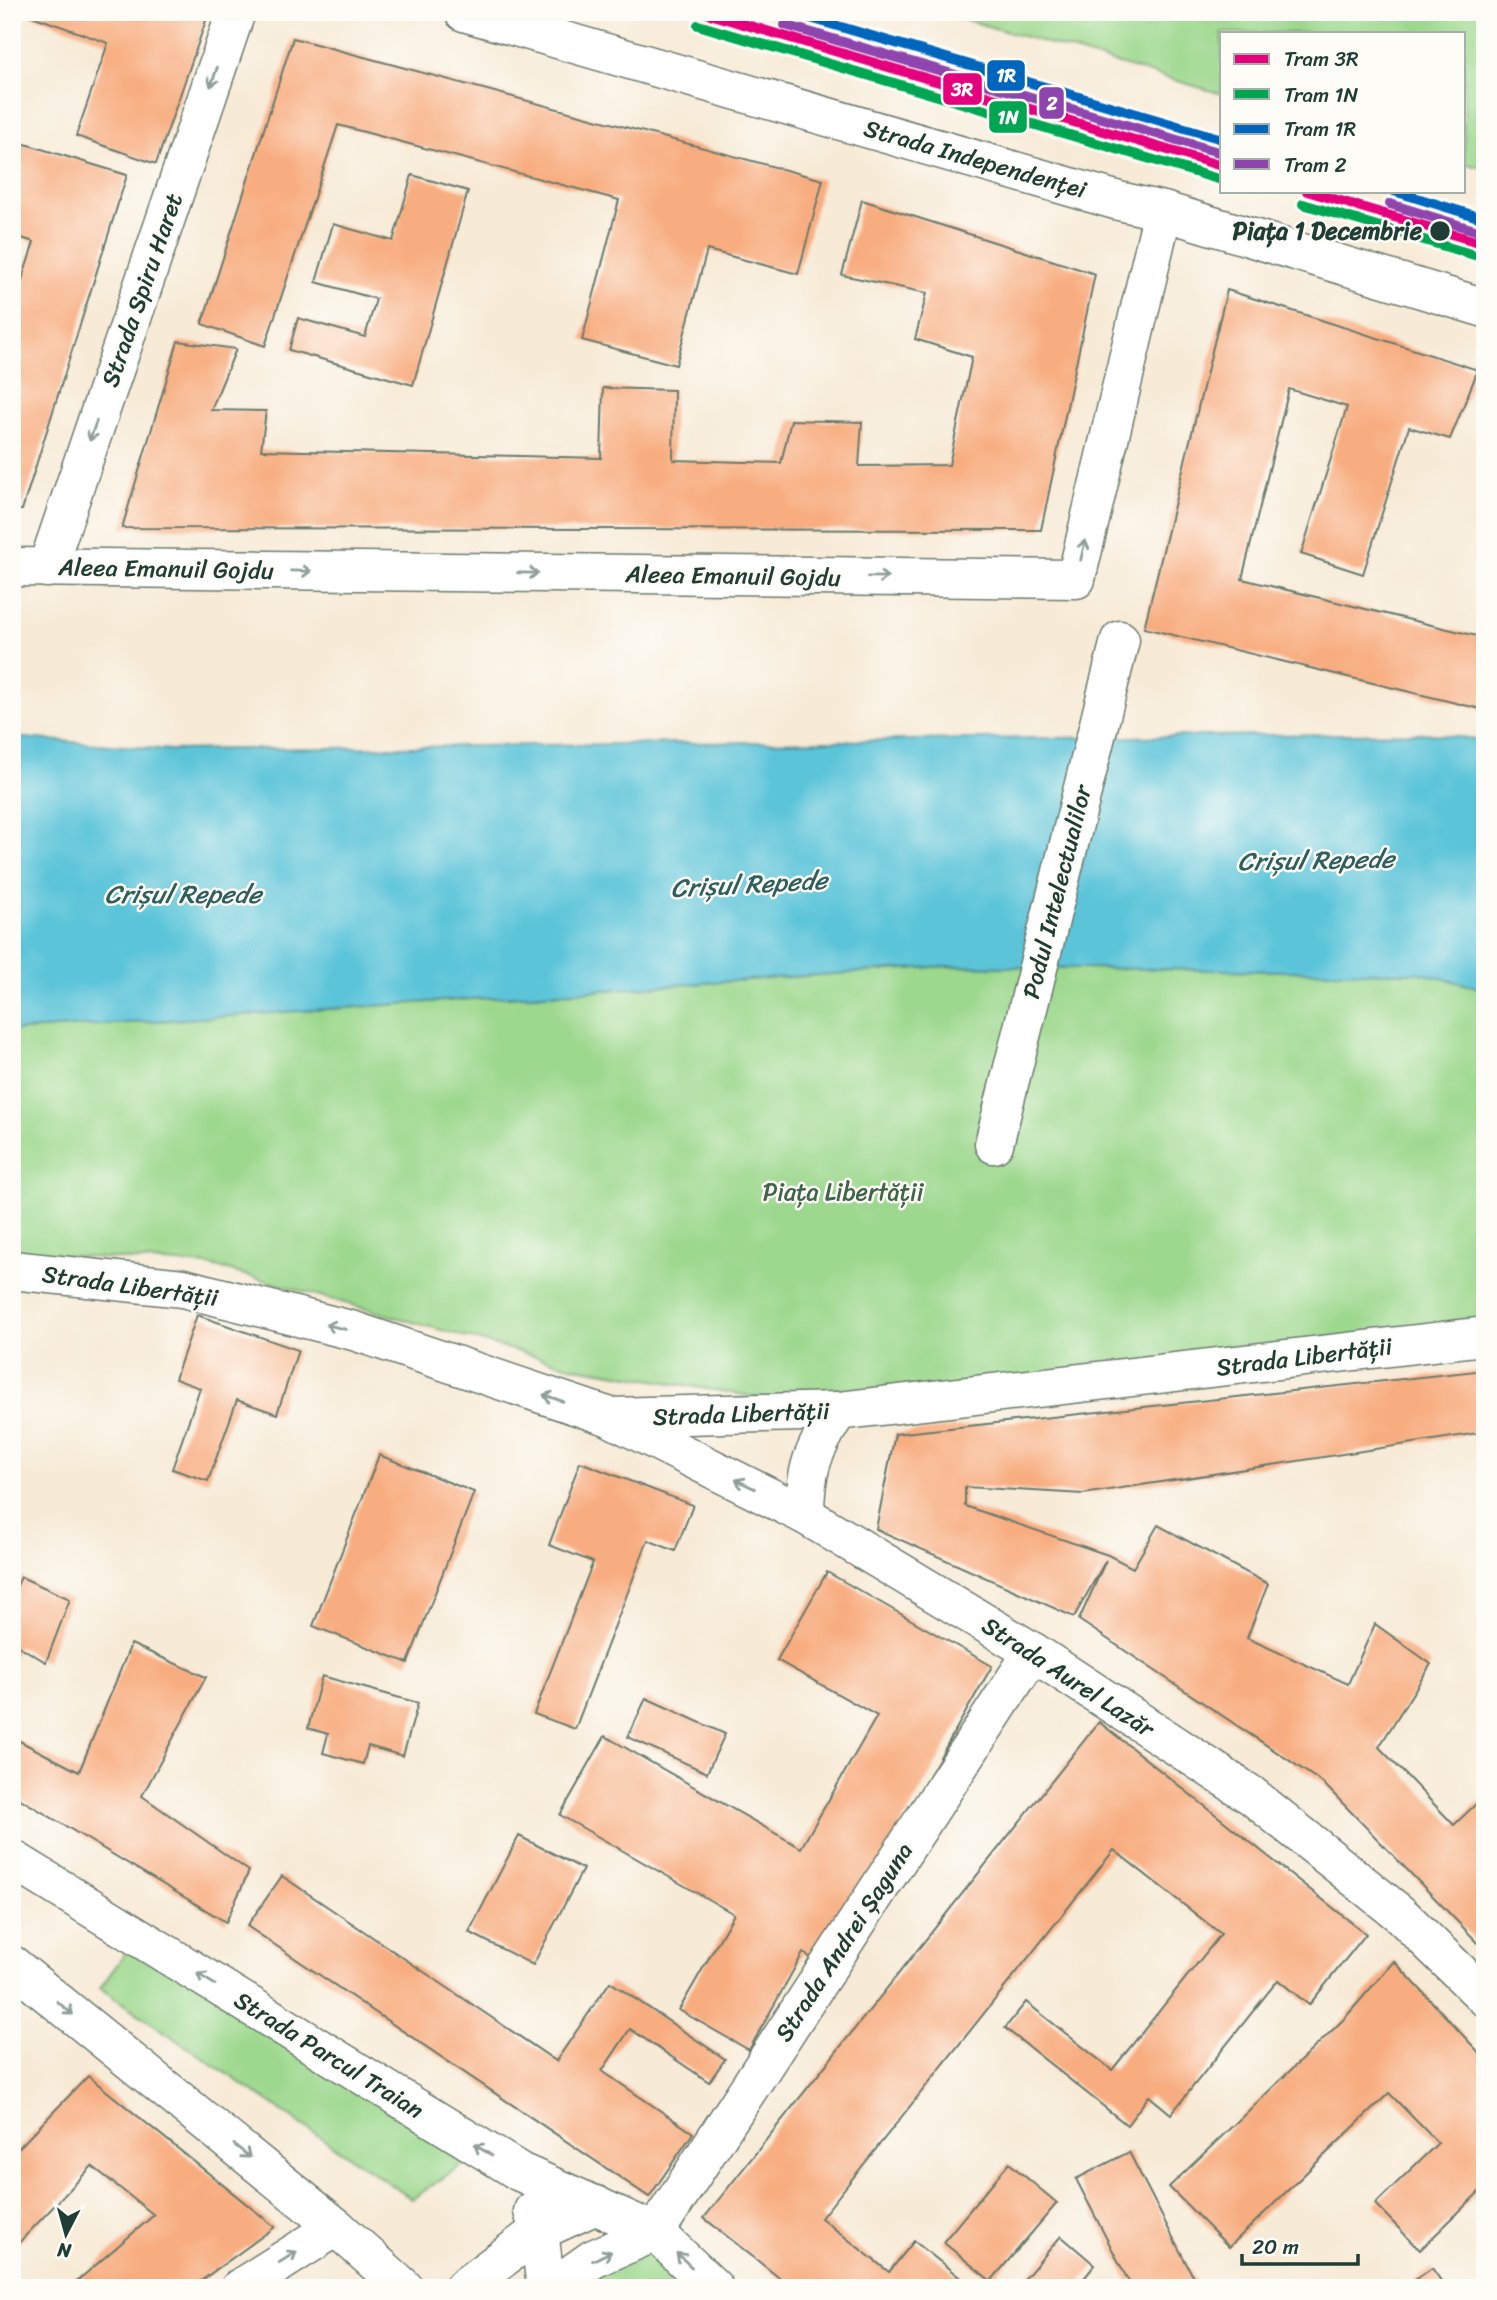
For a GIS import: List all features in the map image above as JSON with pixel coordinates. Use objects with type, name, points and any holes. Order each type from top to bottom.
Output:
[{"type":"street","name":"Strada Spiru Haret","points":[[30,567],[236,12]]},
{"type":"street","name":"Strada Independenței","points":[[464,12],[1119,201],[1163,211],[1485,308]]},
{"type":"street","name":"Aleea Emanuil Gojdu","points":[[30,567],[1076,579],[1163,211]]},
{"type":"street","name":"Podul Intelectualilor","points":[[994,1144],[1120,640]]},
{"type":"street","name":"Strada Libertății","points":[[12,1270],[183,1288],[354,1331],[610,1417],[838,1411],[1485,1336]]},
{"type":"street","points":[[805,1515],[805,1486],[809,1463],[838,1411]]},
{"type":"street","name":"Strada Aurel Lazăr","points":[[610,1417],[805,1515],[1032,1652],[1251,1795],[1400,1914],[1485,1997]]},
{"type":"street","name":"Strada Andrei Șaguna","points":[[655,2232],[1032,1652]]},
{"type":"street","name":"Strada Parcul Traian","points":[[12,1858],[520,2172],[655,2232],[714,2288]]},
{"type":"street","points":[[12,1965],[336,2227],[404,2288]]},
{"type":"street","points":[[520,2172],[539,2231],[545,2288]]},
{"type":"street","points":[[463,2288],[539,2231],[596,2205]]},
{"type":"street","points":[[240,2288],[336,2227]]},
{"type":"street","points":[[552,2288],[593,2259],[655,2232]]},
{"type":"green space","points":[[939,12],[1485,12],[1485,169],[1466,164],[1466,32],[1220,32],[1220,93]]},
{"type":"green space","name":"Piața Libertății","points":[[948,966],[1421,973],[1485,989],[1485,1336],[838,1411],[570,1366],[209,1265],[12,1252],[12,1031]]},
{"type":"green space","points":[[137,1937],[520,2172],[465,2163],[412,2199],[100,1988]]},
{"type":"green space","points":[[655,2232],[714,2288],[552,2288]]},
{"type":"water","name":"Crișul Repede","points":[[1423,733],[1485,740],[1485,989],[1421,973],[948,966],[12,1031],[12,737],[171,750]]},
{"type":"building","points":[[21,12],[209,12],[156,164],[76,136],[108,43]]},
{"type":"building","points":[[293,38],[823,180],[798,274],[707,250],[676,365],[582,340],[619,200],[338,125],[265,346],[202,324]]},
{"type":"building","points":[[12,140],[127,175],[22,510],[12,510],[12,311],[34,242],[12,235]]},
{"type":"building","points":[[412,175],[468,191],[413,385],[289,350],[298,318],[365,337],[376,299],[316,282],[333,224],[393,241]]},
{"type":"building","points":[[862,200],[1095,274],[1041,530],[122,528],[178,341],[236,349],[211,410],[266,411],[261,450],[601,458],[603,388],[674,390],[673,460],[781,463],[791,420],[862,422],[859,466],[949,465],[972,357],[915,339],[927,293],[842,275]]},
{"type":"building","points":[[1227,290],[1478,370],[1450,439],[1409,427],[1363,574],[1301,554],[1347,407],[1289,389],[1242,579],[1485,638],[1485,710],[1144,628]]},
{"type":"building","points":[[197,1315],[298,1350],[277,1414],[237,1400],[208,1481],[172,1469],[200,1388],[175,1379]]},
{"type":"building","points":[[1485,1370],[1485,1432],[1083,1494],[965,1487],[965,1506],[1108,1555],[1133,1568],[1158,1525],[1268,1584],[1247,1638],[1348,1684],[1375,1624],[1431,1664],[1379,1747],[1454,1825],[1479,1801],[1485,1806],[1485,1950],[1323,1783],[1079,1620],[1106,1560],[1074,1617],[876,1529],[895,1434]]},
{"type":"building","points":[[379,1455],[474,1492],[408,1663],[313,1626]]},
{"type":"building","points":[[580,1462],[693,1505],[675,1551],[648,1540],[575,1729],[534,1714],[593,1562],[549,1545]]},
{"type":"building","points":[[827,1572],[992,1666],[822,1964],[803,1953],[749,2050],[679,2010],[734,1914],[560,1815],[605,1736],[801,1848],[877,1716],[777,1660]]},
{"type":"building","points":[[21,1577],[70,1599],[46,1662],[18,1646],[12,1661],[12,1596]]},
{"type":"building","points":[[131,1644],[206,1677],[142,1796],[249,1871],[226,1922],[12,1794],[12,1737],[79,1772]]},
{"type":"building","points":[[322,1676],[418,1703],[403,1756],[368,1746],[363,1764],[323,1753],[328,1734],[308,1728]]},
{"type":"building","points":[[646,1698],[725,1734],[707,1773],[628,1737]]},
{"type":"building","points":[[1099,1722],[1366,1934],[1309,2005],[1278,1980],[1171,2114],[1149,2096],[1127,2125],[1005,2028],[1026,2002],[1112,2070],[1221,1934],[1114,1850],[821,2218],[889,2272],[914,2241],[963,2280],[958,2288],[792,2288],[704,2218]]},
{"type":"building","points":[[519,1836],[583,1869],[533,1965],[469,1932]]},
{"type":"building","points":[[282,1876],[556,2061],[610,1982],[725,2059],[709,2082],[630,2029],[602,2071],[693,2133],[649,2197],[247,1926]]},
{"type":"building","points":[[1394,1961],[1485,2059],[1485,2192],[1482,2189],[1420,2250],[1375,2204],[1438,2143],[1389,2093],[1229,2247],[1169,2187],[1344,2019]]},
{"type":"building","points":[[88,2076],[275,2227],[191,2288],[69,2288],[154,2215],[92,2166],[12,2250],[12,2155]]},
{"type":"building","points":[[1129,2152],[1199,2288],[1132,2288],[1076,2179]]},
{"type":"building","points":[[1009,2163],[1057,2203],[991,2281],[943,2242]]},
{"type":"building","points":[[1061,2236],[1095,2265],[1076,2288],[1017,2288]]},
{"type":"building","points":[[1432,2268],[1446,2288],[1404,2288]]},
{"type":"tram line","name":"3R","points":[[703,12],[1220,165]]},
{"type":"tram line","name":"1R","points":[[790,12],[1220,138]]},
{"type":"tram line","name":"1N","points":[[698,25],[1218,179]]},
{"type":"tram line","name":"2","points":[[785,25],[1218,152]]},
{"type":"tram line","name":"3R","points":[[1310,192],[1485,244]]},
{"type":"tram line","name":"1R","points":[[1397,192],[1485,219]]},
{"type":"tram line","name":"1N","points":[[1303,204],[1481,257]]},
{"type":"tram line","name":"2","points":[[1390,204],[1481,232]]},
{"type":"place","name":"Piața 1 Decembrie","points":[[1440,231]]}]
